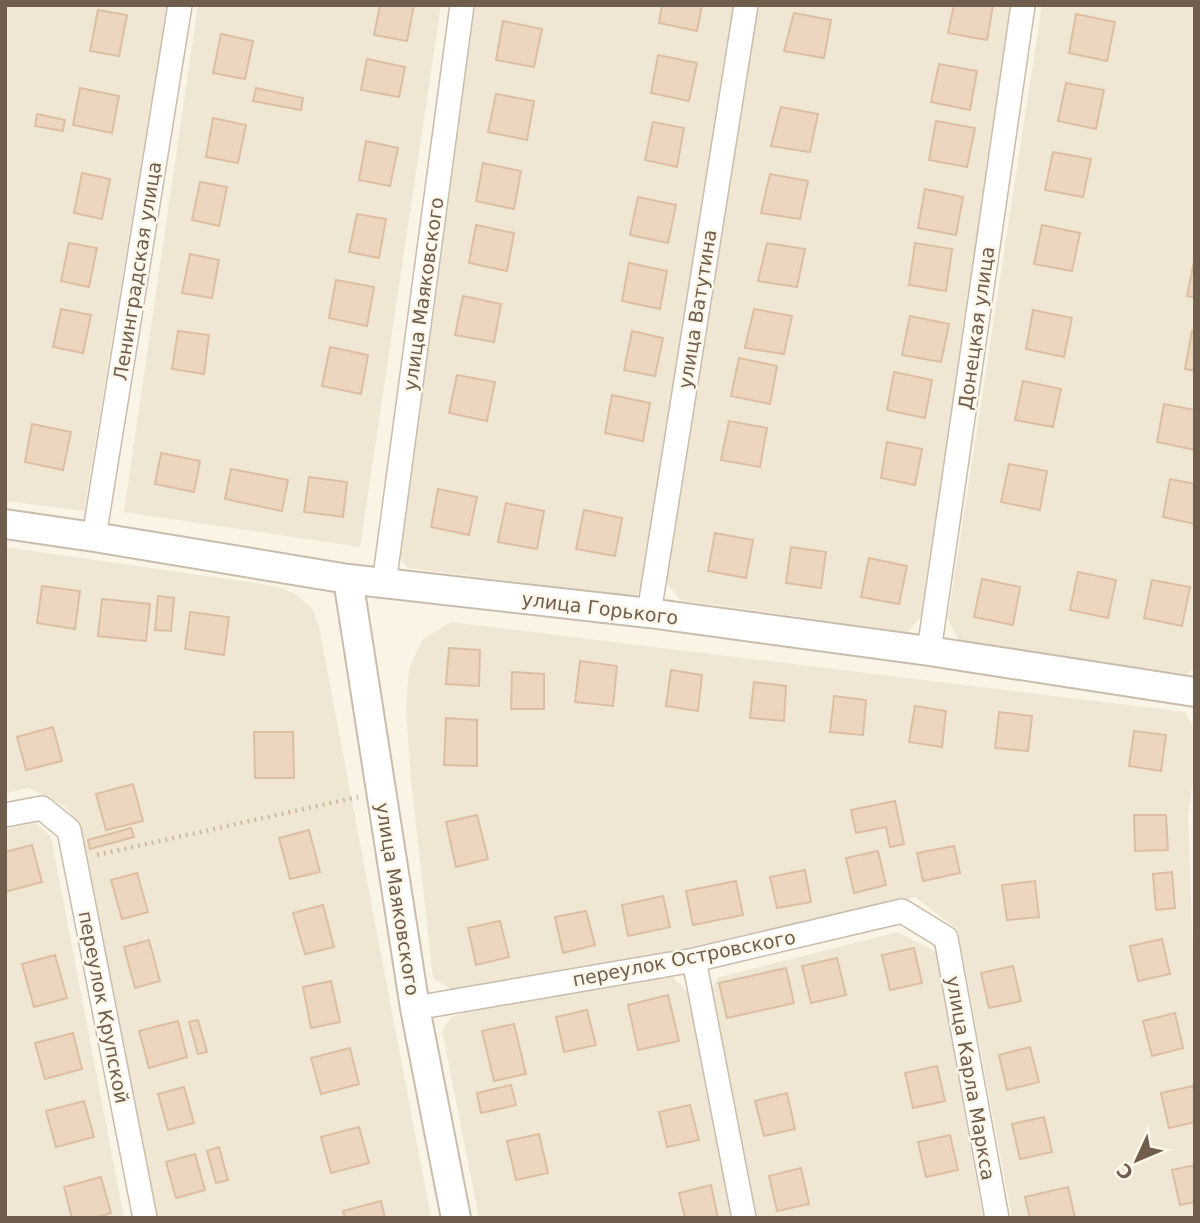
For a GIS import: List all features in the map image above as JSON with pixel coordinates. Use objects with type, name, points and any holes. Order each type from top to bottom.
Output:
[{"type":"street","name":"Ленинградская улица","points":[[94,537],[180,5]]},
{"type":"street","name":"улица Маяковского","points":[[384,584],[462,5]]},
{"type":"street","name":"улица Ватутина","points":[[649,613],[746,5]]},
{"type":"street","name":"Донецкая улица","points":[[929,651],[1023,5]]},
{"type":"street","name":"улица Горького","points":[[5,524],[348,579],[649,613],[929,651],[1195,692]]},
{"type":"street","name":"улица Маяковского","points":[[348,579],[415,1008],[456,1218]]},
{"type":"street","name":"переулок Крупской","points":[[5,815],[42,808],[69,830],[145,1218]]},
{"type":"street","name":"переулок Островского","points":[[415,1008],[694,960],[902,911],[946,938]]},
{"type":"street","name":"улица Карла Маркса","points":[[946,938],[997,1218]]},
{"type":"street","points":[[694,960],[744,1218]]},
{"type":"path","points":[[75,860],[381,792]]},
{"type":"shaded area","points":[[5,5],[167,5],[84,511],[5,501]]},
{"type":"shaded area","points":[[198,5],[441,5],[360,547],[124,512]]},
{"type":"shaded area","points":[[474,5],[734,5],[645,588],[634,596],[408,568],[399,558]]},
{"type":"shaded area","points":[[753,5],[1011,5],[921,616],[908,632],[680,600],[664,580]]},
{"type":"shaded area","points":[[1042,5],[1195,5],[1195,669],[1187,674],[960,644],[948,618]]},
{"type":"shaded area","points":[[5,547],[275,586],[295,594],[312,608],[319,627],[431,1218],[156,1218],[80,826],[65,806],[29,788],[5,793]]},
{"type":"shaded area","points":[[451,622],[1185,712],[1195,730],[1195,767],[1188,815],[1195,965],[1195,1218],[1012,1218],[958,930],[915,897],[671,951],[455,992],[433,978],[411,780],[406,708],[409,669],[422,640]]},
{"type":"shaded area","points":[[36,823],[51,837],[124,1218],[5,1218],[5,829]]},
{"type":"shaded area","points":[[898,932],[936,952],[983,1218],[756,1218],[711,988],[719,977]]},
{"type":"shaded area","points":[[670,974],[692,997],[734,1218],[479,1218],[442,1030],[451,1018],[470,1010]]},
{"type":"building","points":[[380,5],[414,5],[407,41],[374,35]]},
{"type":"building","points":[[662,5],[702,5],[697,31],[659,23]]},
{"type":"building","points":[[954,5],[993,5],[987,40],[948,33]]},
{"type":"building","points":[[98,10],[127,15],[119,56],[90,51]]},
{"type":"building","points":[[794,13],[831,20],[824,58],[784,51]]},
{"type":"building","points":[[1076,14],[1115,22],[1107,61],[1069,53]]},
{"type":"building","points":[[503,21],[542,29],[534,67],[496,60]]},
{"type":"building","points":[[221,34],[253,41],[245,79],[213,73]]},
{"type":"building","points":[[658,55],[697,63],[689,101],[651,93]]},
{"type":"building","points":[[367,59],[405,67],[399,97],[361,90]]},
{"type":"building","points":[[939,64],[977,71],[970,110],[931,102]]},
{"type":"building","points":[[1066,83],[1104,90],[1096,129],[1058,121]]},
{"type":"building","points":[[80,88],[119,96],[112,133],[73,125]]},
{"type":"building","points":[[256,88],[303,98],[301,110],[253,101]]},
{"type":"building","points":[[496,94],[534,101],[527,140],[488,132]]},
{"type":"building","points":[[781,107],[818,114],[810,152],[771,146]]},
{"type":"building","points":[[37,114],[65,120],[63,131],[35,126]]},
{"type":"building","points":[[213,118],[246,125],[238,163],[206,157]]},
{"type":"building","points":[[936,121],[975,128],[967,167],[929,160]]},
{"type":"building","points":[[653,122],[684,128],[677,167],[645,160]]},
{"type":"building","points":[[366,141],[398,148],[390,186],[359,180]]},
{"type":"building","points":[[1053,152],[1091,159],[1083,197],[1045,190]]},
{"type":"building","points":[[483,163],[521,171],[514,209],[476,201]]},
{"type":"building","points":[[82,173],[110,179],[102,219],[74,213]]},
{"type":"building","points":[[770,174],[808,181],[800,219],[761,213]]},
{"type":"building","points":[[200,182],[227,187],[219,226],[192,220]]},
{"type":"building","points":[[925,189],[963,197],[956,235],[918,228]]},
{"type":"building","points":[[638,197],[676,205],[668,243],[630,235]]},
{"type":"building","points":[[357,214],[386,219],[379,258],[349,252]]},
{"type":"building","points":[[476,225],[514,233],[507,271],[469,263]]},
{"type":"building","points":[[1042,225],[1080,233],[1072,271],[1034,264]]},
{"type":"building","points":[[69,243],[97,248],[89,287],[61,281]]},
{"type":"building","points":[[767,243],[805,249],[797,287],[758,281]]},
{"type":"building","points":[[915,243],[952,249],[946,291],[909,285]]},
{"type":"building","points":[[190,254],[219,260],[212,298],[182,293]]},
{"type":"building","points":[[1195,257],[1195,297],[1187,296]]},
{"type":"building","points":[[629,263],[667,271],[660,309],[622,301]]},
{"type":"building","points":[[336,280],[374,287],[367,326],[329,318]]},
{"type":"building","points":[[463,296],[501,304],[494,342],[455,335]]},
{"type":"building","points":[[61,309],[91,315],[83,353],[53,347]]},
{"type":"building","points":[[754,309],[792,316],[784,354],[745,348]]},
{"type":"building","points":[[1033,310],[1072,318],[1064,357],[1026,349]]},
{"type":"building","points":[[910,316],[949,324],[941,362],[902,355]]},
{"type":"building","points":[[178,331],[209,335],[204,374],[172,369]]},
{"type":"building","points":[[632,331],[663,338],[655,376],[624,370]]},
{"type":"building","points":[[1192,331],[1195,331],[1195,371],[1185,369]]},
{"type":"building","points":[[330,347],[368,355],[361,394],[322,386]]},
{"type":"building","points":[[739,358],[777,366],[770,404],[731,396]]},
{"type":"building","points":[[894,372],[932,380],[925,418],[887,410]]},
{"type":"building","points":[[457,375],[495,382],[487,421],[449,413]]},
{"type":"building","points":[[1023,381],[1061,389],[1053,427],[1015,420]]},
{"type":"building","points":[[612,395],[650,403],[643,441],[605,433]]},
{"type":"building","points":[[1164,404],[1195,410],[1195,450],[1157,442]]},
{"type":"building","points":[[729,421],[767,428],[760,467],[721,460]]},
{"type":"building","points":[[32,424],[71,432],[63,470],[25,462]]},
{"type":"building","points":[[887,442],[922,449],[915,485],[881,478]]},
{"type":"building","points":[[161,453],[200,461],[194,492],[155,484]]},
{"type":"building","points":[[1009,464],[1047,471],[1040,510],[1001,502]]},
{"type":"building","points":[[231,469],[288,480],[282,511],[225,499]]},
{"type":"building","points":[[309,477],[347,482],[343,517],[304,512]]},
{"type":"building","points":[[1170,479],[1195,484],[1195,524],[1163,517]]},
{"type":"building","points":[[438,489],[477,497],[469,535],[431,527]]},
{"type":"building","points":[[506,503],[544,511],[537,549],[498,542]]},
{"type":"building","points":[[584,510],[622,518],[615,556],[576,549]]},
{"type":"building","points":[[715,533],[753,540],[746,578],[708,571]]},
{"type":"building","points":[[791,547],[826,552],[821,588],[786,583]]},
{"type":"building","points":[[869,558],[907,566],[899,604],[861,597]]},
{"type":"building","points":[[1078,572],[1116,580],[1108,618],[1070,610]]},
{"type":"building","points":[[982,579],[1020,587],[1013,625],[974,617]]},
{"type":"building","points":[[1152,580],[1190,587],[1182,626],[1144,618]]},
{"type":"building","points":[[42,586],[80,591],[75,629],[37,623]]},
{"type":"building","points":[[158,596],[174,598],[171,631],[155,630]]},
{"type":"building","points":[[102,599],[150,604],[146,641],[98,636]]},
{"type":"building","points":[[190,612],[229,617],[224,655],[185,649]]},
{"type":"building","points":[[449,648],[480,650],[479,686],[446,684]]},
{"type":"building","points":[[580,661],[617,666],[613,706],[575,702]]},
{"type":"building","points":[[671,670],[702,675],[698,711],[666,706]]},
{"type":"building","points":[[512,672],[544,674],[544,709],[511,709]]},
{"type":"building","points":[[754,682],[786,686],[784,721],[750,718]]},
{"type":"building","points":[[834,696],[866,700],[863,735],[830,732]]},
{"type":"building","points":[[915,706],[946,711],[942,747],[909,742]]},
{"type":"building","points":[[999,712],[1032,716],[1028,751],[995,748]]},
{"type":"building","points":[[446,718],[477,720],[477,766],[444,765]]},
{"type":"building","points":[[53,727],[62,761],[26,770],[17,737]]},
{"type":"building","points":[[1134,731],[1166,735],[1161,771],[1129,766]]},
{"type":"building","points":[[254,732],[293,732],[294,778],[255,778]]},
{"type":"building","points":[[133,784],[143,821],[106,830],[96,794]]},
{"type":"building","points":[[895,801],[904,844],[890,847],[886,827],[856,833],[851,810]]},
{"type":"building","points":[[477,815],[488,859],[456,867],[446,822]]},
{"type":"building","points":[[1134,815],[1166,815],[1168,850],[1135,851]]},
{"type":"building","points":[[131,828],[134,837],[90,849],[88,840]]},
{"type":"building","points":[[309,830],[320,872],[290,879],[279,838]]},
{"type":"building","points":[[32,845],[42,882],[5,892],[5,852]]},
{"type":"building","points":[[954,846],[960,873],[923,881],[917,853]]},
{"type":"building","points":[[878,851],[886,885],[854,893],[846,858]]},
{"type":"building","points":[[805,870],[811,902],[777,908],[770,877]]},
{"type":"building","points":[[1172,872],[1175,908],[1156,910],[1153,874]]},
{"type":"building","points":[[137,873],[148,912],[122,919],[111,880]]},
{"type":"building","points":[[736,881],[743,915],[693,925],[686,891]]},
{"type":"building","points":[[1035,881],[1039,917],[1007,920],[1002,885]]},
{"type":"building","points":[[663,896],[670,927],[628,936],[622,905]]},
{"type":"building","points":[[323,905],[334,947],[305,954],[293,913]]},
{"type":"building","points":[[586,911],[595,945],[563,953],[555,917]]},
{"type":"building","points":[[500,921],[509,957],[476,965],[468,928]]},
{"type":"building","points":[[1162,939],[1170,974],[1138,981],[1130,946]]},
{"type":"building","points":[[149,940],[160,981],[135,988],[124,947]]},
{"type":"building","points":[[914,948],[922,983],[890,990],[882,955]]},
{"type":"building","points":[[55,955],[67,998],[34,1007],[22,964]]},
{"type":"building","points":[[837,958],[846,995],[811,1003],[802,966]]},
{"type":"building","points":[[1013,966],[1021,1001],[989,1008],[981,973]]},
{"type":"building","points":[[786,968],[794,1003],[727,1018],[719,983]]},
{"type":"building","points":[[331,981],[340,1022],[311,1028],[303,987]]},
{"type":"building","points":[[668,995],[679,1041],[638,1050],[628,1005]]},
{"type":"building","points":[[587,1010],[596,1045],[564,1052],[556,1017]]},
{"type":"building","points":[[1175,1013],[1183,1048],[1152,1056],[1143,1021]]},
{"type":"building","points":[[198,1020],[207,1052],[198,1054],[189,1022]]},
{"type":"building","points":[[178,1021],[187,1057],[149,1068],[139,1031]]},
{"type":"building","points":[[514,1024],[526,1074],[494,1081],[482,1031]]},
{"type":"building","points":[[73,1033],[82,1069],[45,1079],[35,1043]]},
{"type":"building","points":[[1030,1047],[1039,1082],[1007,1090],[999,1055]]},
{"type":"building","points":[[350,1048],[359,1084],[321,1094],[311,1058]]},
{"type":"building","points":[[937,1066],[945,1101],[913,1108],[905,1073]]},
{"type":"building","points":[[511,1085],[516,1105],[481,1113],[477,1093]]},
{"type":"building","points":[[1193,1086],[1195,1122],[1169,1128],[1161,1093]]},
{"type":"building","points":[[184,1087],[194,1123],[168,1130],[158,1094]]},
{"type":"building","points":[[787,1093],[795,1129],[764,1136],[755,1101]]},
{"type":"building","points":[[84,1101],[94,1137],[56,1147],[46,1111]]},
{"type":"building","points":[[690,1105],[699,1140],[667,1147],[659,1112]]},
{"type":"building","points":[[1044,1117],[1052,1152],[1020,1159],[1012,1124]]},
{"type":"building","points":[[359,1127],[369,1163],[331,1173],[321,1137]]},
{"type":"building","points":[[539,1134],[548,1173],[516,1180],[507,1141]]},
{"type":"building","points":[[950,1135],[958,1170],[926,1177],[918,1142]]},
{"type":"building","points":[[219,1147],[228,1180],[216,1183],[207,1151]]},
{"type":"building","points":[[195,1154],[205,1190],[176,1198],[166,1162]]},
{"type":"building","points":[[1195,1165],[1195,1202],[1180,1205],[1172,1170]]},
{"type":"building","points":[[801,1168],[809,1204],[777,1211],[769,1176]]},
{"type":"building","points":[[101,1177],[111,1213],[94,1218],[72,1218],[64,1187]]},
{"type":"building","points":[[711,1185],[718,1218],[685,1218],[679,1193]]},
{"type":"building","points":[[1068,1187],[1075,1218],[1030,1218],[1025,1197]]},
{"type":"building","points":[[381,1201],[385,1218],[345,1218],[343,1211]]}]
